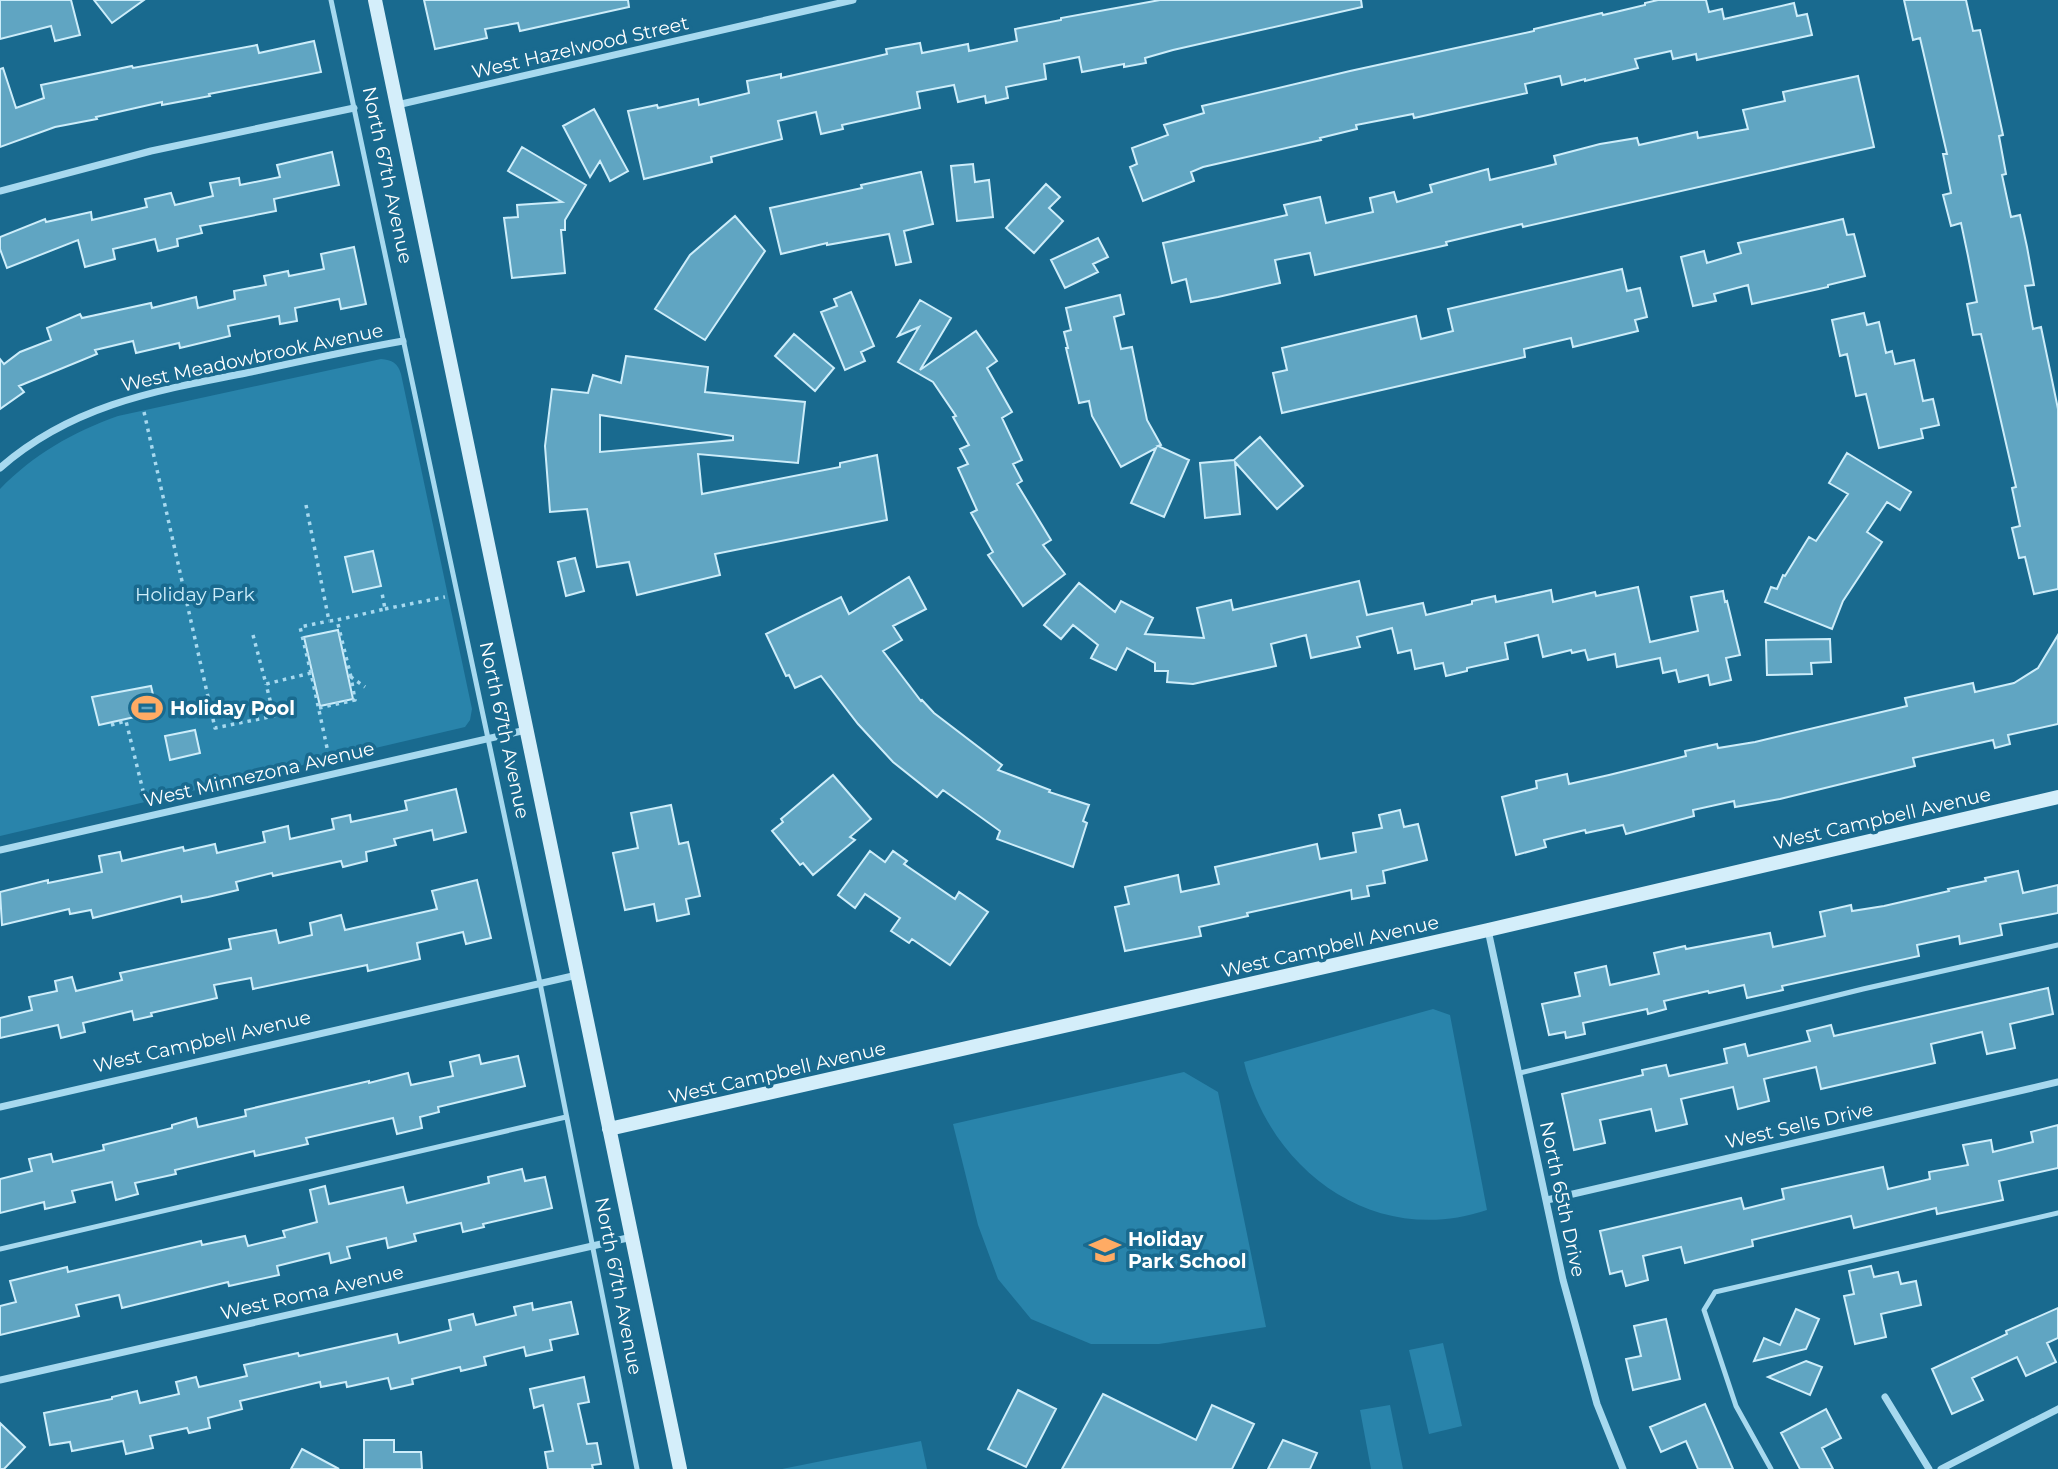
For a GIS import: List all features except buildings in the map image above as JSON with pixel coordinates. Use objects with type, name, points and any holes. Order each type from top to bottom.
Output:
[{"type":"main road","name":"North 67th Avenue","points":[[375,0],[680,1469]]},
{"type":"main road","name":"West Campbell Avenue","points":[[609,1129],[1488,930],[2058,797]]},
{"type":"street","name":"West Hazelwood Street","points":[[397,105],[853,0]]},
{"type":"street","points":[[0,191],[151,151],[354,108]]},
{"type":"street","name":"West Meadowbrook Avenue","points":[[0,468],[39,438],[68,422],[128,398],[402,341]]},
{"type":"street","name":"West Minnezona Avenue","points":[[0,850],[526,730]]},
{"type":"street","name":"North 65th Drive","points":[[1488,930],[1563,1280],[1597,1404],[1623,1469]]},
{"type":"street","name":"West Campbell Avenue","points":[[0,1107],[578,975]]},
{"type":"street","name":"West Sells Drive","points":[[1548,1200],[2058,1082]]},
{"type":"street","name":"West Roma Avenue","points":[[0,1380],[632,1237]]},
{"type":"street","points":[[1885,1397],[1929,1469]]},
{"type":"street","points":[[1941,1469],[2058,1409]]},
{"type":"lane","name":"North 67th Avenue","points":[[331,0],[540,983],[637,1469]]},
{"type":"lane","points":[[1520,1073],[1863,989],[2058,945]]},
{"type":"lane","points":[[0,1249],[566,1117]]},
{"type":"lane","points":[[1770,1469],[1736,1406],[1704,1310],[1716,1292],[2058,1213]]},
{"type":"path","points":[[144,412],[215,729],[274,716],[253,635]]},
{"type":"path","points":[[306,505],[329,621]]},
{"type":"path","points":[[382,593],[385,609]]},
{"type":"path","points":[[329,757],[300,627],[445,597]]},
{"type":"path","points":[[319,708],[355,700],[337,620]]},
{"type":"path","points":[[266,684],[311,673]]},
{"type":"path","points":[[351,677],[365,687]]},
{"type":"path","points":[[110,725],[126,721],[145,799]]},
{"type":"green space","name":"Holiday Park","points":[[381,359],[394,363],[401,374],[472,709],[470,720],[465,727],[0,836],[0,489],[26,465],[55,445],[118,416]]},
{"type":"green space","points":[[1433,1009],[1450,1015],[1487,1210],[1445,1219],[1405,1218],[1368,1209],[1333,1191],[1303,1167],[1277,1136],[1257,1101],[1244,1062]]},
{"type":"green space","points":[[1184,1072],[1218,1092],[1266,1327],[1159,1344],[1091,1344],[1031,1319],[998,1279],[978,1225],[953,1124]]},
{"type":"green space","points":[[1443,1343],[1462,1426],[1429,1434],[1409,1350]]},
{"type":"green space","points":[[1390,1405],[1403,1469],[1371,1469],[1360,1410]]},
{"type":"green space","points":[[921,1441],[927,1469],[782,1469]]},
{"type":"place","name":"Holiday Pool","points":[[147,708]]},
{"type":"place","name":"Holiday Park School","points":[[1105,1250]]}]
